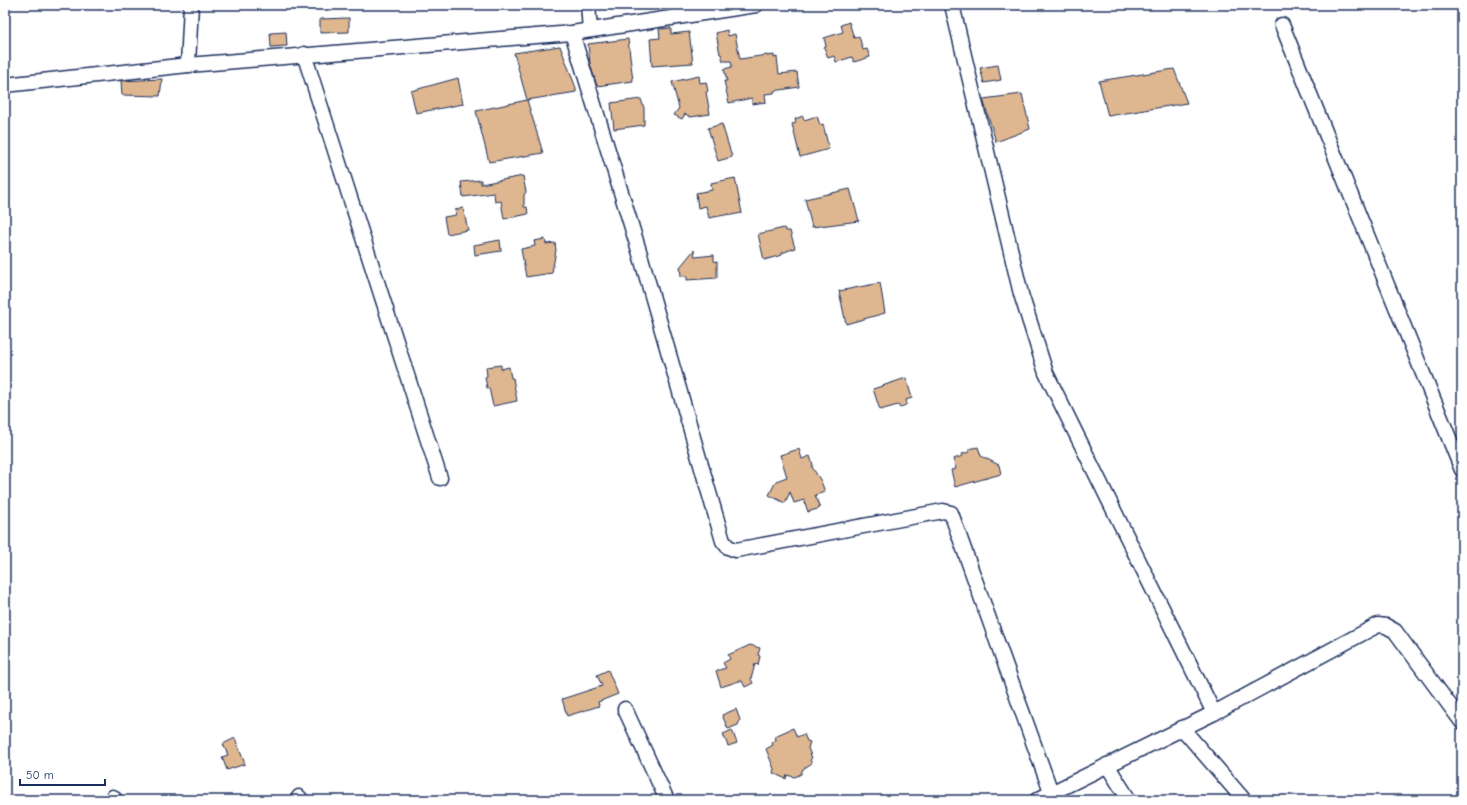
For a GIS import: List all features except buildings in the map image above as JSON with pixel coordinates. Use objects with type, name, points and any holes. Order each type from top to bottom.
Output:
[{"type":"street","points":[[188,65],[191,5]]},
{"type":"street","points":[[588,5],[590,30]]},
{"type":"street","points":[[5,85],[188,65],[279,58],[304,54],[572,33],[756,5]]},
{"type":"street","points":[[952,5],[1021,294],[1046,373],[1214,713]]},
{"type":"street","points":[[1282,25],[1462,470]]},
{"type":"street","points":[[572,33],[640,254],[723,542],[728,547],[736,550],[943,511],[951,514],[1051,792]]},
{"type":"street","points":[[304,54],[440,478]]},
{"type":"street","points":[[1036,800],[1214,713],[1378,625],[1386,626],[1395,631],[1462,722]]},
{"type":"street","points":[[625,709],[667,800]]},
{"type":"street","points":[[1182,728],[1244,800]]},
{"type":"street","points":[[1107,765],[1129,800]]}]
